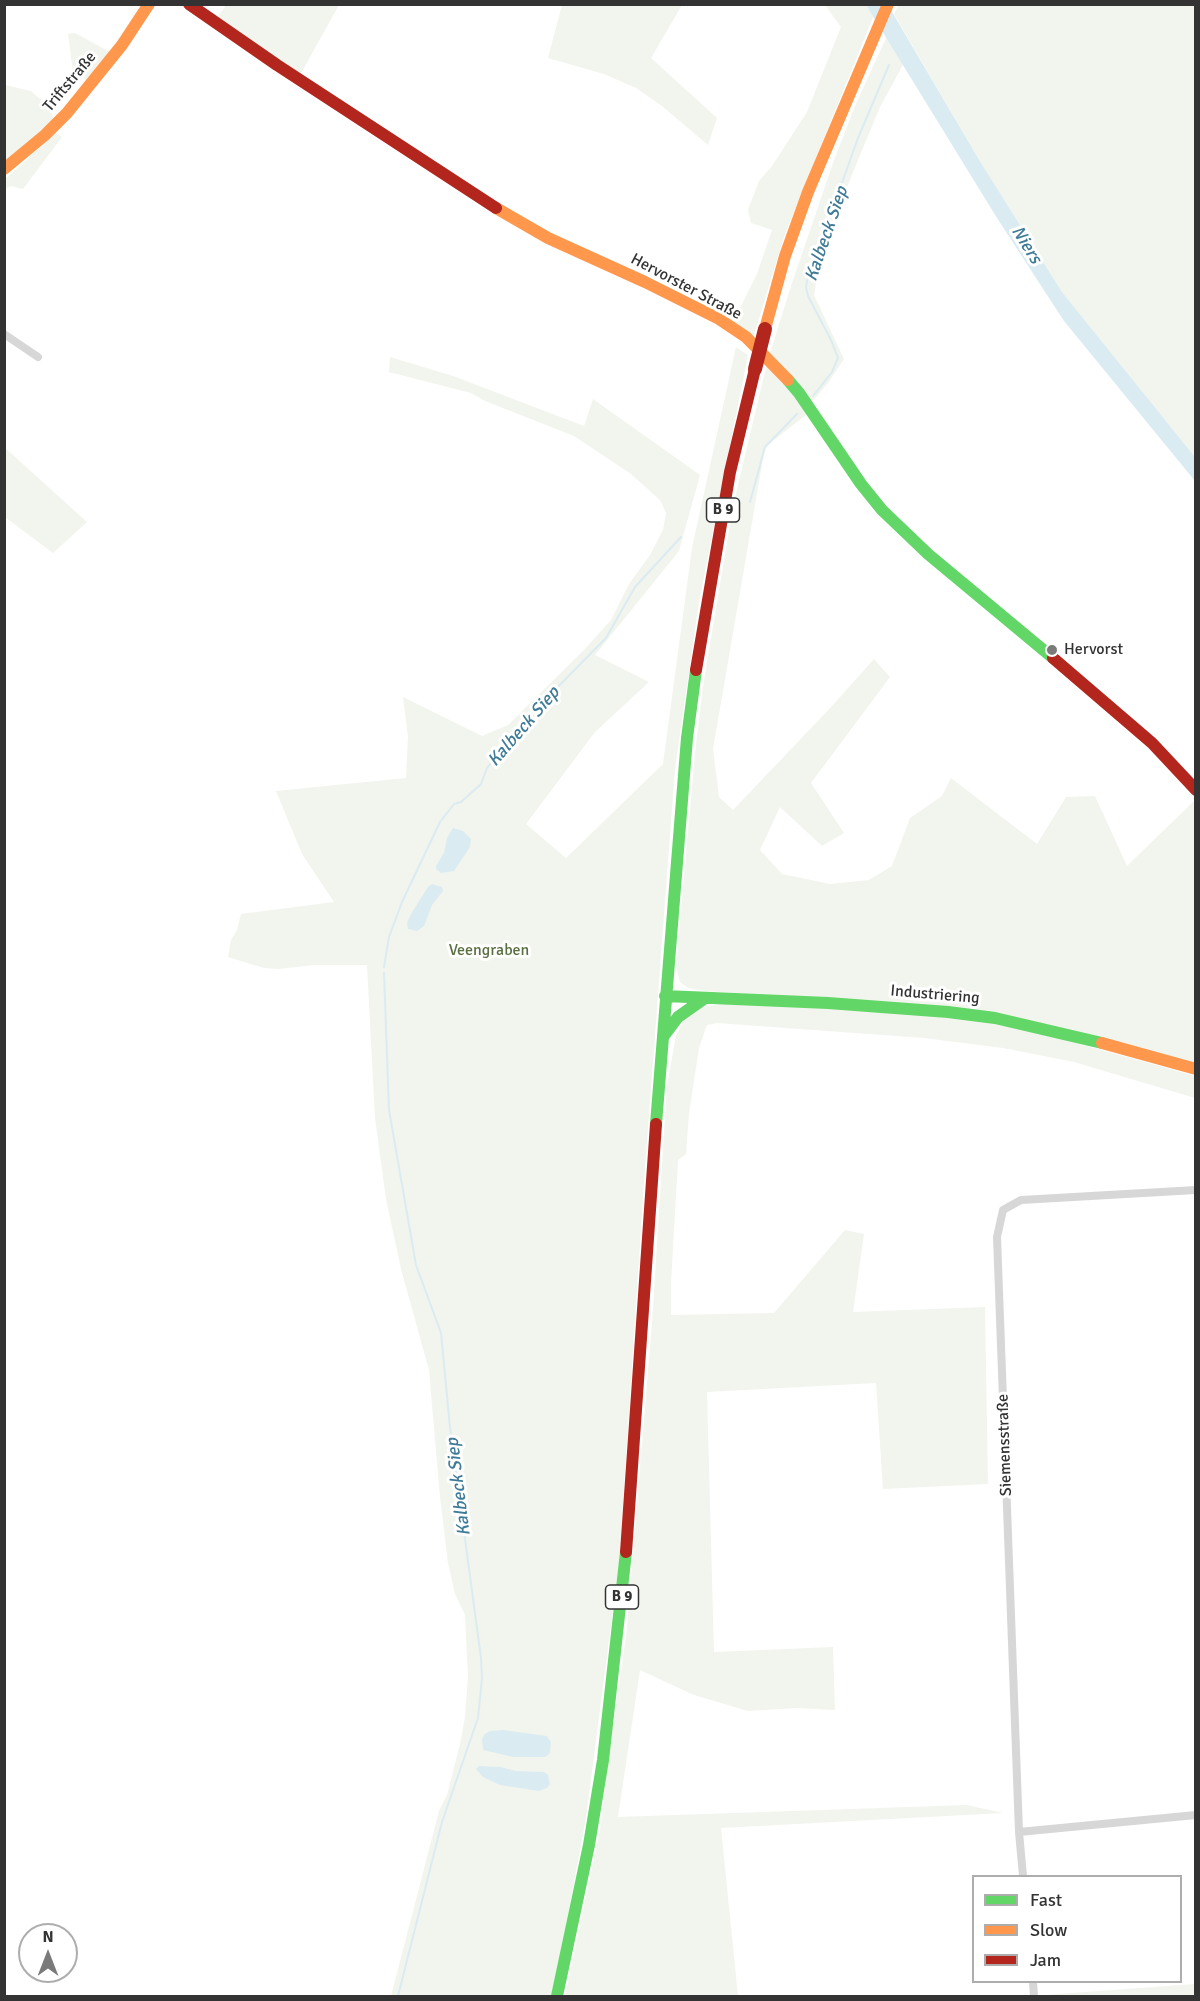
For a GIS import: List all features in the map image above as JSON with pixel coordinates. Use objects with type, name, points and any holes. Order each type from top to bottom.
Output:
[{"type":"street","name":"Triftstraße","points":[[4,170],[45,135],[74,105],[122,45],[149,4]]},
{"type":"street","name":"Hervorster Straße","points":[[189,4],[277,65],[483,200],[548,238],[698,308],[746,337],[799,393],[855,476],[882,510],[928,554],[1117,711],[1152,743],[1196,790]]},
{"type":"street","name":"B 9","points":[[557,1996],[603,1760],[620,1619],[630,1512],[665,996],[687,738],[698,652],[728,482],[785,256],[807,192],[888,4]]},
{"type":"street","points":[[4,334],[38,357]]},
{"type":"street","name":"Industriering","points":[[665,996],[828,1003],[995,1018],[1093,1040],[1196,1069]]},
{"type":"street","points":[[663,1037],[678,1017],[705,998]]},
{"type":"street","name":"Siemensstraße","points":[[1023,1875],[1019,1832],[997,1237],[1003,1210],[1021,1200],[1196,1190]]},
{"type":"street","points":[[1019,1832],[1196,1815]]},
{"type":"green space","points":[[899,4],[1195,5],[1195,457],[1062,292],[978,158],[894,14]]},
{"type":"green space","points":[[226,5],[339,5],[300,75],[218,17]]},
{"type":"green space","points":[[562,5],[682,5],[651,58],[717,118],[708,145],[662,106],[636,88],[604,74],[548,58]]},
{"type":"green space","points":[[825,5],[866,5],[874,15],[785,234],[754,335],[733,322],[757,274],[772,230],[751,223],[748,210],[759,181],[772,166],[807,112],[841,27]]},
{"type":"green space","points":[[75,33],[110,52],[88,81],[73,72],[68,34]]},
{"type":"green space","points":[[887,36],[904,63],[880,107],[853,172],[820,258],[814,295],[844,359],[812,402],[806,415],[765,447],[713,749],[719,797],[733,810],[874,659],[890,677],[811,783],[844,833],[822,846],[780,807],[760,850],[782,874],[830,884],[869,880],[892,866],[910,818],[942,796],[951,778],[1037,844],[1066,797],[1095,796],[1127,866],[1195,800],[1195,1064],[945,1007],[705,991],[688,988],[680,982],[676,966],[695,753],[703,686],[733,506],[767,363],[791,286],[833,163],[855,106]]},
{"type":"green space","points":[[5,85],[31,91],[50,108],[54,121],[5,162]]},
{"type":"green space","points":[[56,133],[62,137],[23,189],[11,186],[5,189],[5,179]]},
{"type":"green space","name":"Veengraben","points":[[736,347],[748,355],[699,602],[675,769],[645,1168],[619,1563],[586,1818],[563,1942],[551,1996],[391,1996],[439,1811],[447,1795],[460,1744],[468,1677],[465,1615],[455,1594],[448,1563],[429,1370],[401,1269],[386,1199],[375,1118],[367,965],[264,968],[228,957],[231,940],[237,930],[241,914],[334,902],[302,854],[276,791],[406,778],[408,737],[403,697],[482,736],[508,725],[611,620],[629,584],[650,555],[663,530],[666,513],[660,500],[631,474],[574,436],[485,401],[471,393],[389,372],[390,357],[453,376],[584,426],[593,399],[700,475],[679,551],[595,655],[649,682],[595,732],[526,824],[566,858],[663,764],[692,548]]},
{"type":"green space","points":[[4,447],[87,522],[53,553],[5,517]]},
{"type":"green space","points":[[723,1004],[847,1008],[992,1022],[1195,1076],[1195,1098],[1074,1062],[1003,1048],[924,1038],[717,1023],[707,1025],[699,1048],[689,1113],[686,1154],[678,1160],[671,1315],[774,1313],[845,1230],[864,1234],[853,1312],[985,1307],[988,1484],[883,1489],[876,1383],[707,1392],[714,1652],[833,1647],[835,1710],[797,1708],[748,1711],[694,1695],[640,1670],[618,1817],[967,1805],[1003,1813],[721,1828],[738,1996],[565,1996],[600,1830],[626,1637],[652,1323],[667,1085],[676,1036],[686,1015],[695,1008]]},
{"type":"green space","points":[[1195,1984],[1195,1996],[1030,1996]]},
{"type":"water","name":"Niers","points":[[866,5],[888,5],[978,158],[1062,292],[1195,457],[1195,481],[1064,321],[997,218]]},
{"type":"water","points":[[453,828],[463,831],[471,839],[470,847],[454,871],[441,873],[436,866],[444,853],[447,838]]},
{"type":"water","points":[[432,884],[442,887],[443,891],[432,905],[424,926],[417,931],[408,929],[407,923],[411,914]]},
{"type":"water","points":[[503,1730],[547,1736],[551,1742],[550,1753],[545,1757],[513,1757],[483,1750],[482,1739],[485,1734],[490,1731]]},
{"type":"water","points":[[479,1766],[544,1772],[548,1775],[550,1784],[539,1791],[500,1785],[483,1777],[476,1769]]},
{"type":"waterway","name":"Kalbeck Siep","points":[[813,396],[832,372],[838,358],[808,296],[807,281],[858,138],[889,65]]},
{"type":"waterway","name":"Kalbeck Siep","points":[[750,502],[765,447],[797,414]]},
{"type":"waterway","name":"Kalbeck Siep","points":[[384,967],[389,937],[402,902],[440,822],[454,804],[461,802],[481,784],[487,768],[539,706],[606,638],[635,587],[681,537]]},
{"type":"waterway","name":"Kalbeck Siep","points":[[384,973],[389,1110],[416,1265],[441,1333],[450,1427],[482,1678],[478,1718],[442,1822],[398,1996]]},
{"type":"traffic: fast","points":[[788,380],[882,510],[928,554],[1053,658]]},
{"type":"traffic: fast","points":[[656,1124],[687,738],[696,670]]},
{"type":"traffic: fast","points":[[665,996],[828,1003],[948,1012],[995,1018],[1102,1043]]},
{"type":"traffic: fast","points":[[663,1037],[678,1017],[705,998]]},
{"type":"traffic: fast","points":[[557,1996],[589,1845],[603,1760],[626,1552]]},
{"type":"traffic: slow","points":[[4,169],[45,135],[67,113],[122,45],[149,4]]},
{"type":"traffic: slow","points":[[765,329],[785,256],[808,192],[888,4]]},
{"type":"traffic: slow","points":[[496,208],[548,238],[719,319],[746,337],[788,380]]},
{"type":"traffic: slow","points":[[1102,1043],[1196,1069]]},
{"type":"traffic: jam","points":[[189,4],[277,65],[496,208]]},
{"type":"traffic: jam","points":[[755,369],[765,329]]},
{"type":"traffic: jam","points":[[696,670],[730,472],[755,369]]},
{"type":"traffic: jam","points":[[1053,658],[1152,743],[1196,790]]},
{"type":"traffic: jam","points":[[626,1552],[656,1124]]},
{"type":"place","name":"Hervorst","points":[[1052,650]]}]
